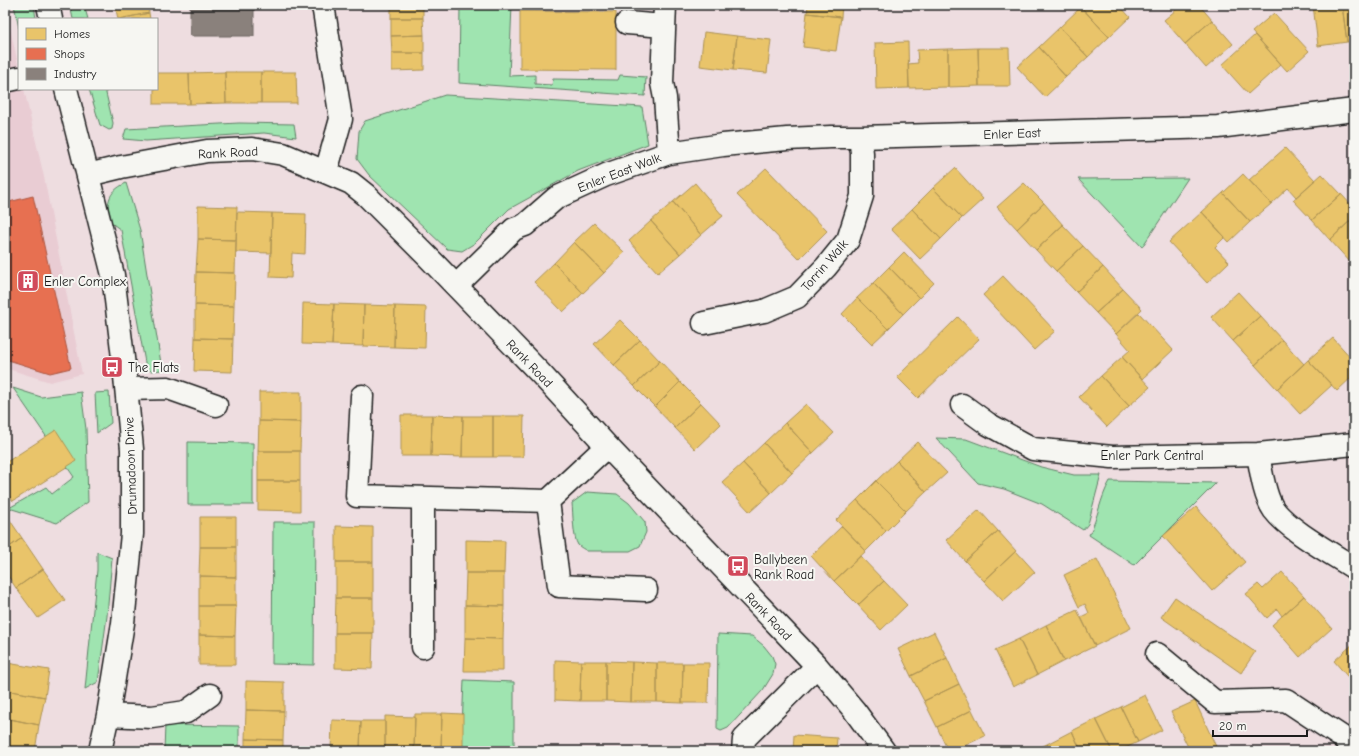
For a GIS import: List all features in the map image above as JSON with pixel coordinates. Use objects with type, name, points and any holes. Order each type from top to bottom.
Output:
[{"type":"street","points":[[48,5],[51,18]]},
{"type":"street","points":[[322,5],[341,120],[326,172]]},
{"type":"street","name":"Enler East Walk","points":[[456,286],[514,229],[525,225],[556,198],[606,175],[669,153],[665,98],[662,83],[665,5]]},
{"type":"street","points":[[627,23],[664,26]]},
{"type":"street","points":[[5,81],[18,78]]},
{"type":"street","name":"Drumadoon Drive","points":[[66,90],[112,275],[132,449],[132,534],[123,623],[108,715],[100,751]]},
{"type":"street","name":"Enler East","points":[[669,153],[723,145],[831,137],[1218,126],[1354,110]]},
{"type":"street","name":"Torrin Walk","points":[[704,323],[764,311],[797,297],[826,267],[848,240],[862,196],[862,153],[860,137]]},
{"type":"street","name":"Rank Road","points":[[88,175],[140,163],[208,152],[252,148],[283,154],[351,183],[366,195],[540,373],[607,446],[817,666],[854,710],[884,751]]},
{"type":"street","points":[[126,389],[168,388],[216,405]]},
{"type":"street","points":[[362,396],[357,496],[548,502],[607,446]]},
{"type":"street","name":"Enler Park Central","points":[[962,405],[988,424],[1033,449],[1112,457],[1258,454],[1354,444]]},
{"type":"street","points":[[1258,454],[1263,484],[1274,509],[1292,527],[1354,568]]},
{"type":"street","points":[[423,498],[423,647]]},
{"type":"street","points":[[548,502],[559,586],[646,590]]},
{"type":"street","points":[[1157,654],[1215,702],[1286,700],[1354,745]]},
{"type":"street","points":[[743,751],[744,739],[817,666]]},
{"type":"street","points":[[108,715],[152,717],[186,712],[210,695]]},
{"type":"shaded area","points":[[5,6],[18,64],[18,90],[24,90],[44,177],[82,374],[50,382],[5,368]]},
{"type":"green space","points":[[14,5],[34,5],[36,18],[18,18],[18,23]]},
{"type":"green space","points":[[70,5],[84,5],[88,18],[73,18]]},
{"type":"green space","points":[[460,5],[512,5],[509,76],[535,75],[535,84],[552,85],[553,79],[618,80],[620,75],[646,77],[645,96],[459,83]]},
{"type":"green space","points":[[89,90],[105,90],[113,123],[112,129],[109,130],[100,125]]},
{"type":"green space","points":[[445,95],[642,107],[648,144],[578,171],[509,209],[475,243],[462,251],[447,249],[369,175],[357,159],[359,131],[365,121]]},
{"type":"green space","points":[[239,123],[294,124],[296,137],[264,133],[146,141],[123,139],[126,129]]},
{"type":"green space","points":[[1188,178],[1142,247],[1078,179]]},
{"type":"green space","points":[[126,183],[140,230],[162,370],[151,371],[146,368],[121,230],[110,222],[108,210],[109,199],[115,190]]},
{"type":"green space","points":[[13,388],[41,397],[81,392],[86,429],[88,502],[57,523],[9,508],[46,487],[52,494],[74,477]]},
{"type":"green space","points":[[109,392],[111,423],[97,433],[95,393]]},
{"type":"green space","points":[[936,438],[966,439],[1041,467],[1074,475],[1101,475],[1088,524],[1083,530],[1042,504],[1004,489],[978,483]]},
{"type":"green space","points":[[188,442],[253,443],[253,505],[188,505]]},
{"type":"green space","points":[[1110,481],[1216,483],[1134,565],[1089,535]]},
{"type":"green space","points":[[587,492],[617,494],[629,503],[645,522],[646,532],[640,546],[630,551],[587,551],[578,545],[574,531],[572,503]]},
{"type":"green space","points":[[273,522],[315,522],[314,665],[272,664]]},
{"type":"green space","points":[[97,552],[112,558],[107,616],[98,682],[85,689],[97,570]]},
{"type":"green space","points":[[718,634],[752,636],[764,646],[772,656],[775,664],[773,674],[763,690],[728,728],[721,731],[717,729]]},
{"type":"green space","points":[[464,680],[514,682],[514,751],[461,751]]},
{"type":"green space","points":[[165,725],[239,726],[239,751],[164,751]]},
{"type":"building: Homes","points":[[115,5],[148,5],[149,13],[118,18]]},
{"type":"building: Homes","points":[[391,5],[423,5],[423,18],[391,18]]},
{"type":"building: Homes","points":[[808,5],[842,5],[841,17],[807,13]]},
{"type":"building: Homes","points":[[1083,5],[1119,5],[1130,17],[1109,37],[1081,7]]},
{"type":"building: Homes","points":[[1182,5],[1199,5],[1212,20],[1185,44],[1164,20]]},
{"type":"building: Homes","points":[[1313,5],[1342,5],[1347,42],[1318,46]]},
{"type":"building: Homes","points":[[1342,5],[1354,5],[1354,41],[1347,42]]},
{"type":"building: Homes","points":[[1081,7],[1109,37],[1088,57],[1060,27]]},
{"type":"building: Homes","points":[[520,11],[616,12],[616,70],[520,69]]},
{"type":"building: Homes","points":[[149,13],[150,18],[125,18]]},
{"type":"building: Homes","points":[[807,13],[841,17],[836,51],[803,47]]},
{"type":"building: Homes","points":[[1274,13],[1309,51],[1287,71],[1252,32]]},
{"type":"building: Homes","points":[[391,18],[423,18],[424,35],[391,36]]},
{"type":"building: Homes","points":[[1212,20],[1233,44],[1206,68],[1185,44]]},
{"type":"building: Homes","points":[[1060,27],[1088,57],[1066,77],[1039,47]]},
{"type":"building: Homes","points":[[704,32],[737,36],[733,70],[700,66]]},
{"type":"building: Homes","points":[[424,35],[424,53],[392,53],[391,36]]},
{"type":"building: Homes","points":[[1255,35],[1281,64],[1248,94],[1222,65]]},
{"type":"building: Homes","points":[[737,36],[771,40],[767,73],[733,70]]},
{"type":"building: Homes","points":[[908,42],[909,88],[876,89],[875,43]]},
{"type":"building: Homes","points":[[1039,47],[1066,77],[1045,97],[1017,67]]},
{"type":"building: Homes","points":[[978,48],[1009,48],[1010,86],[979,86]]},
{"type":"building: Homes","points":[[978,48],[979,86],[948,87],[948,49]]},
{"type":"building: Homes","points":[[948,49],[948,87],[909,88],[908,64],[918,63],[917,50]]},
{"type":"building: Homes","points":[[392,53],[424,53],[424,70],[392,71]]},
{"type":"building: Homes","points":[[225,72],[226,103],[190,104],[189,73]]},
{"type":"building: Homes","points":[[225,72],[261,72],[261,103],[226,103]]},
{"type":"building: Homes","points":[[261,72],[296,72],[297,103],[261,103]]},
{"type":"building: Homes","points":[[158,73],[189,73],[190,104],[154,104],[154,90],[158,90]]},
{"type":"building: Homes","points":[[1285,148],[1315,180],[1296,197],[1288,188],[1271,204],[1249,180]]},
{"type":"building: Homes","points":[[766,168],[827,231],[799,259],[737,195]]},
{"type":"building: Homes","points":[[955,168],[983,199],[962,218],[933,188]]},
{"type":"building: Homes","points":[[1243,174],[1271,204],[1250,222],[1223,193]]},
{"type":"building: Homes","points":[[1322,174],[1341,194],[1312,220],[1293,200]]},
{"type":"building: Homes","points":[[695,183],[723,216],[701,235],[673,202]]},
{"type":"building: Homes","points":[[1024,183],[1044,203],[1017,229],[997,207]]},
{"type":"building: Homes","points":[[933,188],[962,218],[941,239],[912,209]]},
{"type":"building: Homes","points":[[1223,193],[1250,222],[1229,242],[1202,212]]},
{"type":"building: Homes","points":[[1341,194],[1354,208],[1354,217],[1330,240],[1312,220]]},
{"type":"building: Homes","points":[[673,202],[701,235],[680,254],[651,221]]},
{"type":"building: Homes","points":[[1044,203],[1063,225],[1036,250],[1017,229]]},
{"type":"building: Homes","points":[[198,206],[237,207],[236,240],[198,239]]},
{"type":"building: Homes","points":[[912,209],[941,239],[920,259],[891,229]]},
{"type":"building: Homes","points":[[237,212],[272,213],[271,253],[236,252]]},
{"type":"building: Homes","points":[[1202,212],[1225,237],[1215,247],[1229,262],[1207,283],[1169,242]]},
{"type":"building: Homes","points":[[272,213],[306,214],[305,254],[292,253],[291,278],[270,277]]},
{"type":"building: Homes","points":[[1354,217],[1354,260],[1351,263],[1330,240]]},
{"type":"building: Homes","points":[[651,221],[680,254],[658,273],[629,241]]},
{"type":"building: Homes","points":[[594,223],[624,252],[604,273],[574,242]]},
{"type":"building: Homes","points":[[1063,225],[1083,246],[1056,271],[1036,250]]},
{"type":"building: Homes","points":[[198,239],[236,240],[235,273],[196,272]]},
{"type":"building: Homes","points":[[574,242],[604,273],[583,293],[554,263]]},
{"type":"building: Homes","points":[[1083,246],[1103,267],[1076,292],[1056,271]]},
{"type":"building: Homes","points":[[904,252],[934,283],[919,298],[889,267]]},
{"type":"building: Homes","points":[[554,263],[583,293],[563,312],[534,282]]},
{"type":"building: Homes","points":[[889,267],[919,298],[903,314],[873,283]]},
{"type":"building: Homes","points":[[1103,267],[1123,289],[1096,313],[1076,292]]},
{"type":"building: Homes","points":[[196,272],[235,273],[234,306],[195,305]]},
{"type":"building: Homes","points":[[1003,276],[1055,331],[1034,350],[983,295]]},
{"type":"building: Homes","points":[[873,283],[903,314],[888,329],[857,298]]},
{"type":"building: Homes","points":[[1123,289],[1142,309],[1116,334],[1096,313]]},
{"type":"building: Homes","points":[[1238,292],[1260,316],[1233,341],[1211,317]]},
{"type":"building: Homes","points":[[857,298],[888,329],[872,344],[842,314]]},
{"type":"building: Homes","points":[[303,303],[334,304],[332,345],[302,344]]},
{"type":"building: Homes","points":[[334,304],[364,305],[363,346],[332,345]]},
{"type":"building: Homes","points":[[195,305],[234,306],[233,339],[195,338]]},
{"type":"building: Homes","points":[[364,305],[395,306],[394,347],[363,346]]},
{"type":"building: Homes","points":[[395,306],[426,307],[425,348],[394,347]]},
{"type":"building: Homes","points":[[1139,313],[1173,350],[1142,379],[1122,357],[1130,350],[1116,334]]},
{"type":"building: Homes","points":[[1260,316],[1282,340],[1255,365],[1233,341]]},
{"type":"building: Homes","points":[[958,317],[979,339],[918,398],[897,377]]},
{"type":"building: Homes","points":[[620,320],[640,340],[614,365],[594,344]]},
{"type":"building: Homes","points":[[195,338],[233,339],[232,372],[194,371]]},
{"type":"building: Homes","points":[[1333,338],[1354,361],[1354,375],[1337,391],[1308,360]]},
{"type":"building: Homes","points":[[640,340],[660,361],[634,386],[614,365]]},
{"type":"building: Homes","points":[[1282,340],[1304,364],[1277,389],[1255,365]]},
{"type":"building: Homes","points":[[1122,357],[1150,387],[1129,406],[1101,376]]},
{"type":"building: Homes","points":[[1308,360],[1332,385],[1300,414],[1277,389]]},
{"type":"building: Homes","points":[[660,361],[680,382],[655,407],[634,386]]},
{"type":"building: Homes","points":[[1101,376],[1129,406],[1107,427],[1079,397]]},
{"type":"building: Homes","points":[[680,382],[701,403],[675,428],[655,407]]},
{"type":"building: Homes","points":[[259,392],[301,392],[301,422],[259,421]]},
{"type":"building: Homes","points":[[701,403],[721,424],[695,449],[675,428]]},
{"type":"building: Homes","points":[[806,404],[834,433],[813,453],[785,423]]},
{"type":"building: Homes","points":[[401,415],[432,415],[431,456],[401,456]]},
{"type":"building: Homes","points":[[432,415],[463,416],[462,457],[431,456]]},
{"type":"building: Homes","points":[[463,416],[493,416],[493,457],[462,457]]},
{"type":"building: Homes","points":[[493,416],[524,416],[523,457],[493,457]]},
{"type":"building: Homes","points":[[259,421],[301,422],[300,451],[258,451]]},
{"type":"building: Homes","points":[[785,423],[813,453],[792,473],[764,443]]},
{"type":"building: Homes","points":[[56,430],[76,461],[13,501],[5,490],[5,463]]},
{"type":"building: Homes","points":[[917,442],[947,473],[926,492],[897,461]]},
{"type":"building: Homes","points":[[764,443],[792,473],[771,493],[743,463]]},
{"type":"building: Homes","points":[[258,451],[300,451],[300,481],[258,481]]},
{"type":"building: Homes","points":[[897,461],[926,492],[906,511],[876,481]]},
{"type":"building: Homes","points":[[743,463],[771,493],[750,512],[722,482]]},
{"type":"building: Homes","points":[[258,481],[300,481],[300,511],[258,510]]},
{"type":"building: Homes","points":[[876,481],[906,511],[886,531],[857,500]]},
{"type":"building: Homes","points":[[857,500],[886,531],[866,551],[836,520]]},
{"type":"building: Homes","points":[[1196,507],[1245,562],[1212,591],[1163,536]]},
{"type":"building: Homes","points":[[979,510],[998,531],[965,561],[946,540]]},
{"type":"building: Homes","points":[[5,513],[22,538],[5,550]]},
{"type":"building: Homes","points":[[200,517],[236,517],[236,547],[200,547]]},
{"type":"building: Homes","points":[[336,526],[373,527],[373,562],[336,562]]},
{"type":"building: Homes","points":[[842,526],[866,551],[834,581],[811,556]]},
{"type":"building: Homes","points":[[998,531],[1016,551],[984,581],[965,561]]},
{"type":"building: Homes","points":[[22,538],[43,569],[16,588],[5,571],[5,550]]},
{"type":"building: Homes","points":[[466,540],[505,541],[504,573],[466,573]]},
{"type":"building: Homes","points":[[200,547],[236,547],[236,577],[199,576]]},
{"type":"building: Homes","points":[[1016,551],[1035,572],[1003,601],[984,581]]},
{"type":"building: Homes","points":[[860,556],[884,581],[858,605],[834,581]]},
{"type":"building: Homes","points":[[1097,559],[1131,628],[1095,646],[1081,617],[1089,613],[1085,604],[1079,607],[1064,575]]},
{"type":"building: Homes","points":[[336,562],[373,562],[373,598],[336,598]]},
{"type":"building: Homes","points":[[43,569],[65,600],[38,618],[16,588]]},
{"type":"building: Homes","points":[[1282,572],[1304,596],[1282,616],[1277,609],[1267,618],[1246,594],[1258,584],[1263,589]]},
{"type":"building: Homes","points":[[466,573],[504,573],[504,606],[465,605]]},
{"type":"building: Homes","points":[[199,576],[236,577],[236,606],[199,606]]},
{"type":"building: Homes","points":[[884,581],[907,605],[881,630],[858,605]]},
{"type":"building: Homes","points":[[1304,596],[1332,628],[1300,657],[1272,625]]},
{"type":"building: Homes","points":[[1175,597],[1255,652],[1241,673],[1161,617]]},
{"type":"building: Homes","points":[[336,598],[373,598],[373,633],[335,633]]},
{"type":"building: Homes","points":[[465,605],[504,606],[503,639],[465,638]]},
{"type":"building: Homes","points":[[199,606],[236,606],[235,636],[199,635]]},
{"type":"building: Homes","points":[[1077,610],[1095,646],[1064,661],[1046,625]]},
{"type":"building: Homes","points":[[1046,625],[1064,661],[1037,675],[1019,639]]},
{"type":"building: Homes","points":[[934,632],[947,658],[911,676],[898,649]]},
{"type":"building: Homes","points":[[335,633],[373,633],[372,669],[335,668]]},
{"type":"building: Homes","points":[[199,635],[235,636],[235,665],[199,665]]},
{"type":"building: Homes","points":[[465,638],[503,639],[503,671],[464,671]]},
{"type":"building: Homes","points":[[1019,639],[1037,675],[1013,687],[995,650]]},
{"type":"building: Homes","points":[[1354,643],[1354,684],[1334,661]]},
{"type":"building: Homes","points":[[947,658],[959,684],[924,701],[911,676]]},
{"type":"building: Homes","points":[[555,660],[581,661],[580,701],[555,700]]},
{"type":"building: Homes","points":[[581,661],[606,661],[606,701],[580,701]]},
{"type":"building: Homes","points":[[606,661],[632,662],[631,702],[606,701]]},
{"type":"building: Homes","points":[[632,662],[657,663],[657,702],[631,702]]},
{"type":"building: Homes","points":[[7,663],[49,670],[45,697],[5,690],[5,673]]},
{"type":"building: Homes","points":[[657,663],[683,663],[682,703],[657,702]]},
{"type":"building: Homes","points":[[683,663],[709,663],[708,703],[682,703]]},
{"type":"building: Homes","points":[[246,681],[284,682],[284,711],[246,710]]},
{"type":"building: Homes","points":[[959,684],[972,710],[937,727],[924,701]]},
{"type":"building: Homes","points":[[5,690],[45,697],[39,725],[5,718]]},
{"type":"building: Homes","points":[[1145,695],[1162,730],[1138,742],[1121,707]]},
{"type":"building: Homes","points":[[1195,701],[1218,751],[1190,751],[1171,712]]},
{"type":"building: Homes","points":[[1121,707],[1138,742],[1119,751],[1112,751],[1096,719]]},
{"type":"building: Homes","points":[[246,710],[284,711],[283,740],[245,739]]},
{"type":"building: Homes","points":[[972,710],[985,736],[953,751],[948,751],[937,727]]},
{"type":"building: Homes","points":[[442,713],[463,714],[463,751],[441,750]]},
{"type":"building: Homes","points":[[415,714],[442,714],[441,751],[414,751]]},
{"type":"building: Homes","points":[[385,716],[415,717],[414,751],[385,751]]},
{"type":"building: Homes","points":[[5,718],[39,725],[35,751],[5,747]]},
{"type":"building: Homes","points":[[1096,719],[1112,751],[1081,751],[1072,731]]},
{"type":"building: Homes","points":[[332,720],[361,721],[360,751],[331,751]]},
{"type":"building: Homes","points":[[361,721],[385,721],[385,751],[360,751]]},
{"type":"building: Homes","points":[[1072,731],[1081,751],[1051,751],[1047,744]]},
{"type":"building: Homes","points":[[794,735],[837,738],[836,751],[793,751]]},
{"type":"building: Homes","points":[[245,739],[283,740],[283,751],[245,751]]},
{"type":"building: Homes","points":[[1047,744],[1051,751],[1033,751]]},
{"type":"building: Homes","points":[[5,747],[30,751],[5,751]]},
{"type":"building: Homes","points":[[596,749],[596,751],[570,751]]},
{"type":"building: Shops","name":"Enler Complex","points":[[33,196],[71,368],[50,373],[5,359],[5,203]]},
{"type":"building: Industry","points":[[190,7],[254,8],[254,36],[190,36]]},
{"type":"place","name":"Enler Complex","points":[[28,281]]},
{"type":"place","name":"The Flats","points":[[112,367]]},
{"type":"place","name":"Ballybeen Rank Road","points":[[738,566]]}]
